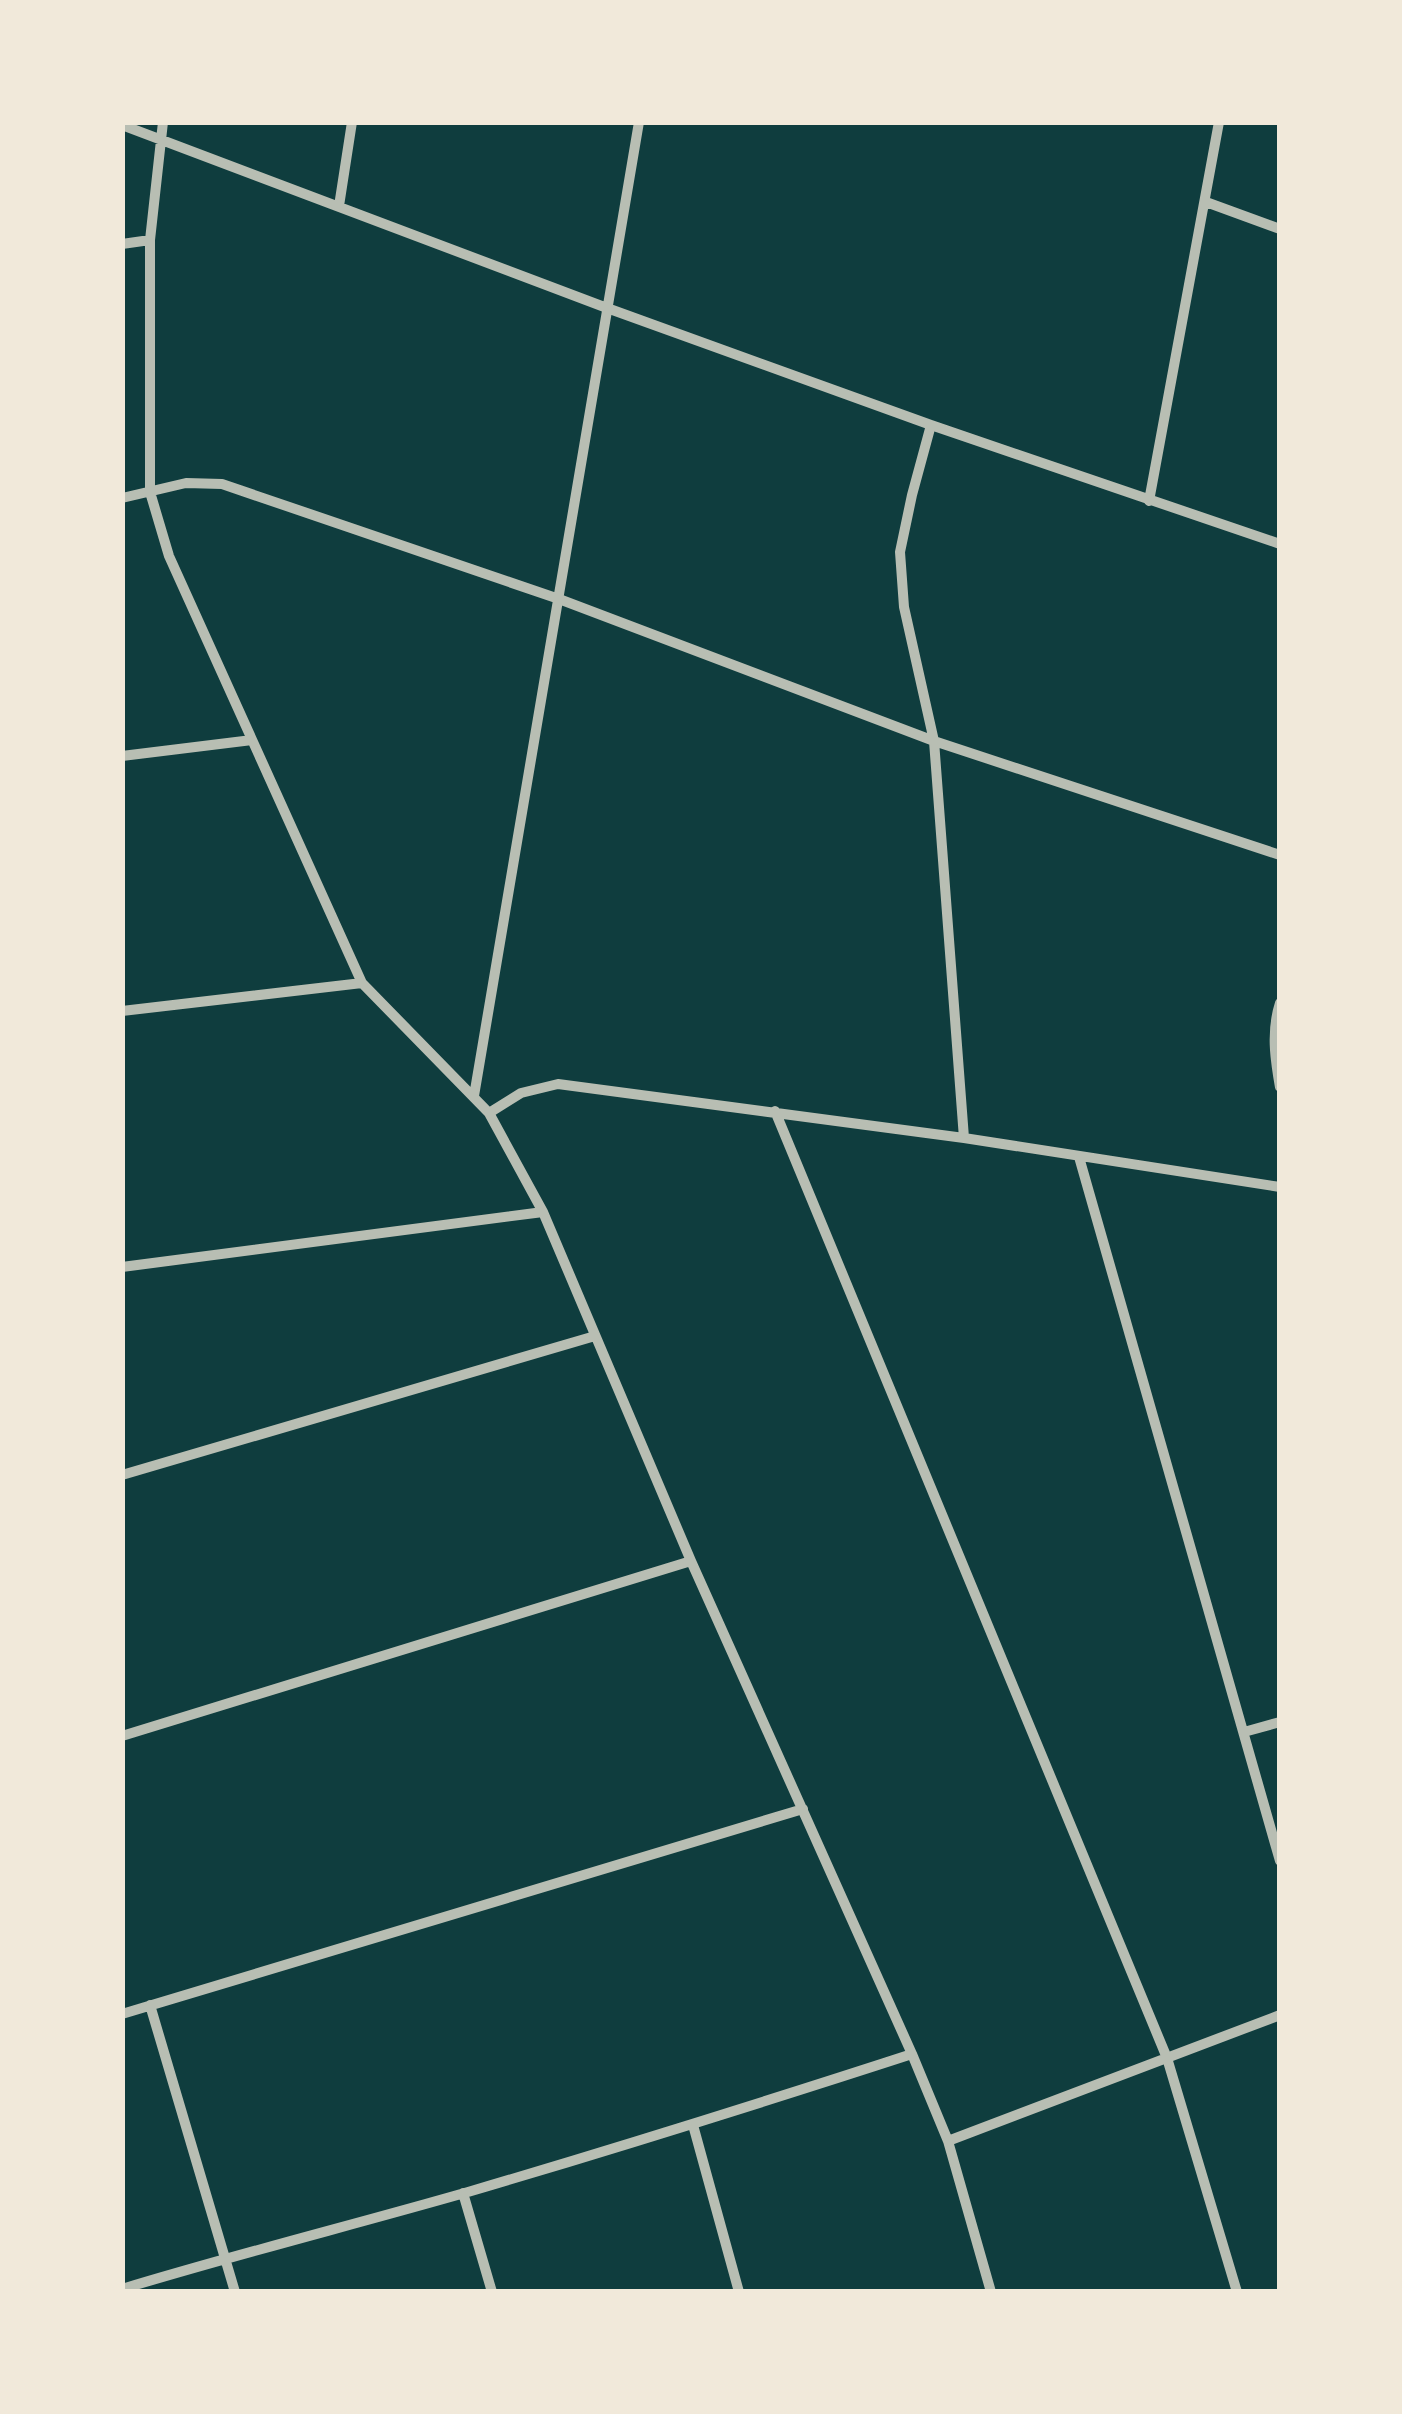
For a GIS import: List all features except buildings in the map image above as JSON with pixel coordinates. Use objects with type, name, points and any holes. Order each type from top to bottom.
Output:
[{"type":"street","points":[[163,122],[150,240],[150,492],[169,556],[362,983],[489,1112],[542,1212],[691,1561],[912,2054],[948,2141],[991,2292]]},
{"type":"street","points":[[339,206],[352,122]]},
{"type":"street","points":[[474,1096],[639,122]]},
{"type":"street","points":[[1149,501],[1219,122]]},
{"type":"street","points":[[122,125],[607,308],[931,425],[1280,544]]},
{"type":"street","points":[[1206,202],[1280,229]]},
{"type":"street","points":[[122,244],[150,240]]},
{"type":"street","points":[[931,425],[900,552],[904,607],[934,741],[964,1138]]},
{"type":"street","points":[[122,498],[186,483],[222,484],[560,599],[934,741],[1280,855]]},
{"type":"street","points":[[122,756],[252,740]]},
{"type":"street","points":[[122,1011],[362,983]]},
{"type":"street","points":[[1280,1003],[1275,1018],[1274,1056],[1280,1087]]},
{"type":"street","points":[[489,1112],[521,1092],[558,1084],[775,1111],[1280,1187]]},
{"type":"street","points":[[775,1111],[1167,2058],[1238,2292]]},
{"type":"street","points":[[1078,1157],[1280,1861]]},
{"type":"street","points":[[122,1267],[542,1212]]},
{"type":"street","points":[[122,1475],[595,1336]]},
{"type":"street","points":[[122,1736],[691,1561]]},
{"type":"street","points":[[1244,1732],[1280,1722]]},
{"type":"street","points":[[122,2014],[803,1810]]},
{"type":"street","points":[[150,2005],[235,2292]]},
{"type":"street","points":[[948,2141],[1280,2016]]},
{"type":"street","points":[[122,2289],[463,2193],[912,2054]]},
{"type":"street","points":[[693,2124],[740,2292]]},
{"type":"street","points":[[463,2193],[492,2292]]}]
